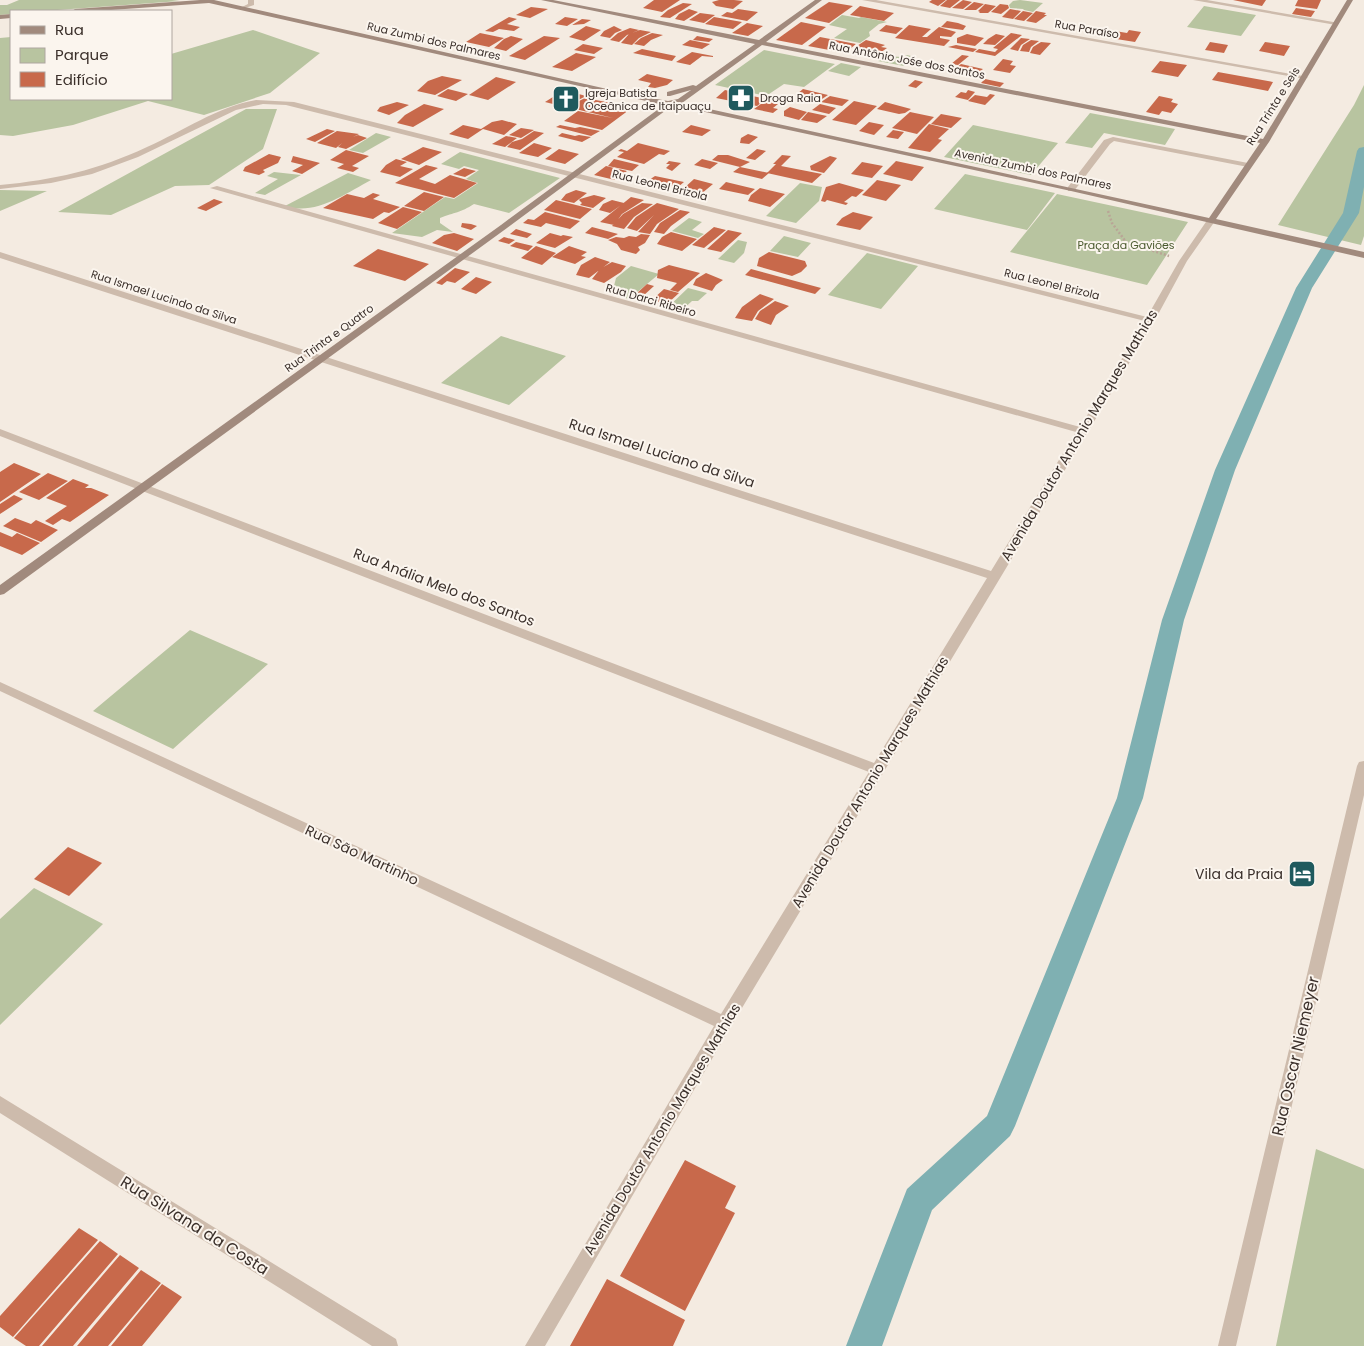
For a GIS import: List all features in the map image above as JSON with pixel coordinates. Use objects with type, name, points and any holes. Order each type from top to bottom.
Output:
[{"type":"street","name":"Rua Zumbi dos Palmares","points":[[203,0],[249,4],[355,35],[668,99],[697,107]]},
{"type":"street","points":[[231,0],[249,4]]},
{"type":"street","name":"Rua Antônio Jośe dos Santos","points":[[544,0],[1265,142]]},
{"type":"street","points":[[682,100],[700,85],[819,0]]},
{"type":"street","name":"Rua Paraíso","points":[[865,0],[1305,77]]},
{"type":"street","points":[[1196,0],[1336,23]]},
{"type":"street","name":"Rua Trinta e Seis","points":[[1211,221],[1265,142],[1350,0]]},
{"type":"street","points":[[89,10],[212,1]]},
{"type":"street","points":[[668,99],[700,85]]},
{"type":"street","points":[[668,99],[682,100],[697,107]]},
{"type":"street","name":"Rua Trinta e Quatro","points":[[0,591],[141,487],[576,175],[668,99]]},
{"type":"street","name":"Rua Leonel Brizola","points":[[0,187],[61,180],[100,169],[168,140],[233,108],[259,102],[276,101],[1150,320]]},
{"type":"street","name":"Avenida Zumbi dos Palmares","points":[[697,107],[1364,255]]},
{"type":"street","points":[[1071,189],[1107,142],[1113,139],[1248,165]]},
{"type":"street","name":"Rua Darci Ribeiro","points":[[214,188],[1083,431]]},
{"type":"street","name":"Avenida Doutor Antonio Marques Mathias","points":[[534,1346],[724,1023],[1150,320],[1183,261],[1211,221]]},
{"type":"street","name":"Rua Ismael Lucindo da Silva","points":[[0,255],[320,360]]},
{"type":"street","name":"Rua Ismael Luciano da Silva","points":[[320,360],[994,576]]},
{"type":"street","name":"Rua Anália Melo dos Santos","points":[[0,432],[878,770]]},
{"type":"street","name":"Rua São Martinho","points":[[0,686],[724,1023]]},
{"type":"street","name":"Rua Oscar Niemeyer","points":[[1226,1346],[1364,766]]},
{"type":"street","name":"Rua Silvana da Costa","points":[[0,1104],[389,1346]]},
{"type":"path","points":[[1102,196],[1112,223],[1126,242],[1183,261]]},
{"type":"green space","points":[[19,0],[180,1],[58,10],[10,10],[10,14],[0,15],[0,5],[7,5]]},
{"type":"green space","points":[[1013,1],[1043,3],[1033,12],[1010,8],[1009,5]]},
{"type":"green space","points":[[1204,6],[1256,15],[1241,36],[1187,27]]},
{"type":"green space","points":[[842,15],[887,22],[879,24],[869,32],[870,36],[860,43],[834,38],[847,29],[829,25]]},
{"type":"green space","points":[[253,30],[320,53],[270,93],[204,115],[148,101],[73,125],[13,136],[0,135],[0,38],[10,37],[10,100],[172,100],[172,54]]},
{"type":"green space","points":[[764,50],[835,64],[804,87],[784,84],[766,96],[715,85]]},
{"type":"green space","points":[[907,55],[915,57],[904,66],[878,61],[884,56],[903,57]]},
{"type":"green space","points":[[841,63],[861,67],[849,76],[828,71]]},
{"type":"green space","points":[[1364,85],[1364,236],[1361,245],[1278,225],[1354,105]]},
{"type":"green space","points":[[246,109],[277,109],[263,149],[209,185],[175,186],[111,215],[58,212]]},
{"type":"green space","points":[[1090,113],[1175,129],[1165,145],[1104,133],[1092,148],[1065,143]]},
{"type":"green space","points":[[973,125],[1058,143],[1031,175],[944,157]]},
{"type":"green space","points":[[376,133],[391,137],[363,153],[349,150]]},
{"type":"green space","points":[[460,152],[560,178],[509,213],[474,204],[461,211],[440,218],[440,223],[453,232],[437,230],[422,237],[392,233],[445,197],[454,199],[478,183],[466,179],[479,170],[464,166],[459,169],[441,164]]},
{"type":"green space","points":[[274,172],[301,175],[265,195],[255,193],[278,179],[267,176]]},
{"type":"green space","points":[[348,173],[371,180],[319,206],[296,208],[285,206]]},
{"type":"green space","points":[[965,174],[1055,193],[1027,230],[934,209]]},
{"type":"green space","points":[[800,183],[822,187],[819,201],[796,223],[766,216]]},
{"type":"green space","points":[[0,190],[47,191],[0,211]]},
{"type":"green space","name":"Praça da Gaviões","points":[[1057,194],[1188,222],[1147,285],[1010,252]]},
{"type":"green space","points":[[689,218],[702,222],[692,230],[704,234],[698,238],[672,231]]},
{"type":"green space","points":[[784,236],[811,243],[798,257],[770,251]]},
{"type":"green space","points":[[738,240],[747,242],[744,253],[734,263],[718,259]]},
{"type":"green space","points":[[867,253],[918,266],[881,309],[828,295]]},
{"type":"green space","points":[[631,266],[659,274],[629,299],[612,294],[616,278]]},
{"type":"green space","points":[[688,288],[707,293],[698,301],[692,301],[680,312],[666,309]]},
{"type":"green space","points":[[501,336],[566,356],[509,405],[441,383]]},
{"type":"green space","points":[[190,630],[268,664],[173,749],[93,711]]},
{"type":"green space","points":[[34,888],[103,924],[0,1025],[0,919]]},
{"type":"green space","points":[[1316,1149],[1364,1169],[1364,1346],[1276,1346]]},
{"type":"building","points":[[654,0],[680,0],[662,12],[643,8]]},
{"type":"building","points":[[719,0],[743,1],[733,9],[716,6],[712,2]]},
{"type":"building","points":[[932,0],[946,0],[938,6],[929,2]]},
{"type":"building","points":[[947,0],[960,0],[950,8],[940,6]]},
{"type":"building","points":[[963,0],[972,2],[963,9],[952,8]]},
{"type":"building","points":[[1233,0],[1266,0],[1262,6]]},
{"type":"building","points":[[1298,0],[1321,0],[1317,9],[1295,6]]},
{"type":"building","points":[[829,2],[853,6],[829,23],[805,18]]},
{"type":"building","points":[[974,2],[984,4],[976,10],[964,10]]},
{"type":"building","points":[[683,3],[692,4],[670,18],[660,17],[668,10]]},
{"type":"building","points":[[985,4],[996,6],[988,13],[979,13],[978,11]]},
{"type":"building","points":[[1000,4],[1008,5],[1009,8],[1001,14],[991,12]]},
{"type":"building","points":[[860,6],[894,13],[884,21],[850,15]]},
{"type":"building","points":[[531,7],[548,9],[530,18],[516,15]]},
{"type":"building","points":[[1296,8],[1315,11],[1311,17],[1292,14]]},
{"type":"building","points":[[689,9],[698,12],[684,21],[675,19],[679,14]]},
{"type":"building","points":[[738,9],[758,12],[747,21],[721,16]]},
{"type":"building","points":[[1010,9],[1021,11],[1013,19],[1002,17]]},
{"type":"building","points":[[1023,11],[1033,13],[1024,21],[1014,19]]},
{"type":"building","points":[[1036,11],[1046,13],[1044,15],[1047,15],[1036,23],[1026,21]]},
{"type":"building","points":[[700,13],[715,15],[704,23],[689,20]]},
{"type":"building","points":[[509,17],[517,19],[507,24],[520,27],[514,31],[499,29],[493,32],[485,31]]},
{"type":"building","points":[[565,17],[578,19],[567,26],[555,24]]},
{"type":"building","points":[[714,17],[742,22],[733,29],[705,24]]},
{"type":"building","points":[[582,19],[591,20],[584,24],[572,25]]},
{"type":"building","points":[[947,21],[966,26],[963,30],[941,27]]},
{"type":"building","points":[[801,22],[826,27],[802,45],[776,40]]},
{"type":"building","points":[[747,23],[763,26],[748,36],[732,33]]},
{"type":"building","points":[[886,25],[903,28],[896,34],[879,31]]},
{"type":"building","points":[[909,25],[931,29],[922,37],[927,37],[939,27],[956,32],[951,37],[940,36],[940,38],[950,40],[944,46],[895,38]]},
{"type":"building","points":[[586,26],[601,30],[584,41],[569,37]]},
{"type":"building","points":[[614,26],[622,30],[610,38],[600,36],[604,31]]},
{"type":"building","points":[[630,28],[639,30],[627,35],[619,42],[610,40],[618,33]]},
{"type":"building","points":[[640,30],[651,32],[639,38],[632,45],[621,43],[629,34]]},
{"type":"building","points":[[1129,30],[1141,32],[1135,42],[1110,38],[1115,31],[1127,33]]},
{"type":"building","points":[[480,33],[504,38],[489,47],[466,42]]},
{"type":"building","points":[[652,33],[663,35],[651,40],[644,46],[634,44],[641,38]]},
{"type":"building","points":[[1011,33],[1022,35],[995,56],[975,52],[979,49],[995,52],[998,49],[993,48]]},
{"type":"building","points":[[967,34],[984,38],[975,46],[957,43],[957,38]]},
{"type":"building","points":[[996,34],[1005,36],[995,45],[983,44],[988,39]]},
{"type":"building","points":[[511,36],[523,39],[506,51],[494,48],[504,39]]},
{"type":"building","points":[[544,36],[560,38],[525,60],[509,56]]},
{"type":"building","points":[[697,36],[713,39],[709,42],[693,40]]},
{"type":"building","points":[[820,37],[856,44],[845,53],[808,46]]},
{"type":"building","points":[[1021,38],[1030,39],[1021,45],[1018,51],[1010,49]]},
{"type":"building","points":[[690,40],[710,44],[702,49],[682,45]]},
{"type":"building","points":[[866,40],[885,45],[881,47],[887,48],[877,55],[856,53],[854,48]]},
{"type":"building","points":[[1031,40],[1039,41],[1031,47],[1029,52],[1020,51],[1023,45]]},
{"type":"building","points":[[1041,42],[1051,43],[1040,55],[1030,53],[1033,47]]},
{"type":"building","points":[[1210,42],[1228,45],[1224,53],[1205,50]]},
{"type":"building","points":[[1265,42],[1290,46],[1284,56],[1259,51]]},
{"type":"building","points":[[583,44],[603,48],[594,54],[574,50]]},
{"type":"building","points":[[956,45],[977,49],[973,52],[948,47]]},
{"type":"building","points":[[642,49],[676,56],[672,61],[633,53]]},
{"type":"building","points":[[692,52],[713,57],[702,56],[690,65],[676,62]]},
{"type":"building","points":[[576,53],[596,57],[572,71],[552,67]]},
{"type":"building","points":[[962,55],[969,56],[958,65],[951,64]]},
{"type":"building","points":[[1003,59],[1013,61],[1010,65],[1016,66],[1010,73],[993,70]]},
{"type":"building","points":[[1160,61],[1187,65],[1178,77],[1151,72]]},
{"type":"building","points":[[961,64],[983,69],[975,75],[954,70]]},
{"type":"building","points":[[1218,72],[1273,82],[1268,91],[1212,80]]},
{"type":"building","points":[[647,74],[673,80],[667,85],[655,88],[648,87],[651,83],[638,80]]},
{"type":"building","points":[[442,76],[462,80],[435,95],[417,91],[428,81]]},
{"type":"building","points":[[496,77],[516,82],[488,100],[469,95]]},
{"type":"building","points":[[985,79],[1004,83],[1000,87],[981,83]]},
{"type":"building","points":[[915,80],[923,82],[916,88],[908,86]]},
{"type":"building","points":[[448,89],[468,94],[456,101],[437,96]]},
{"type":"building","points":[[803,89],[828,95],[822,99],[797,94]]},
{"type":"building","name":"Igreja Batista Oceânica de Itaipuaçu","points":[[564,90],[586,96],[565,107],[545,102]]},
{"type":"building","name":"Droga Raia","points":[[725,90],[766,99],[757,106],[716,98]]},
{"type":"building","points":[[968,90],[975,92],[968,100],[955,97],[961,92],[966,93]]},
{"type":"building","points":[[990,94],[995,95],[985,105],[968,101],[975,95],[987,97]]},
{"type":"building","points":[[830,96],[849,100],[842,106],[821,102]]},
{"type":"building","points":[[1159,96],[1173,99],[1171,102],[1178,104],[1171,113],[1162,111],[1159,115],[1146,112]]},
{"type":"building","points":[[585,98],[633,107],[602,130],[564,121],[578,111],[613,118],[567,107]]},
{"type":"building","points":[[765,101],[778,104],[773,108],[778,109],[773,113],[754,109]]},
{"type":"building","points":[[854,101],[877,106],[856,125],[832,120]]},
{"type":"building","points":[[397,102],[409,105],[389,115],[377,111],[380,107]]},
{"type":"building","points":[[885,102],[911,109],[899,114],[877,109]]},
{"type":"building","points":[[424,104],[444,109],[413,127],[397,123],[405,115]]},
{"type":"building","points":[[820,104],[836,108],[829,114],[812,110]]},
{"type":"building","points":[[790,107],[807,112],[799,120],[784,116],[784,111]]},
{"type":"building","points":[[808,112],[827,116],[817,123],[801,120]]},
{"type":"building","points":[[910,112],[934,117],[917,134],[892,128]]},
{"type":"building","points":[[941,114],[962,118],[951,128],[931,124]]},
{"type":"building","points":[[502,120],[517,124],[504,135],[483,129],[468,139],[449,134],[463,125],[481,129],[492,122]]},
{"type":"building","points":[[869,122],[884,125],[874,135],[859,131]]},
{"type":"building","points":[[929,124],[949,129],[938,139],[942,140],[930,152],[908,148]]},
{"type":"building","points":[[560,125],[600,131],[591,136],[556,127]]},
{"type":"building","points":[[691,125],[711,130],[702,136],[682,132]]},
{"type":"building","points":[[521,128],[534,130],[521,138],[509,135]]},
{"type":"building","points":[[327,129],[335,131],[315,142],[306,139]]},
{"type":"building","points":[[893,130],[904,132],[898,139],[886,137]]},
{"type":"building","points":[[337,131],[359,134],[353,137],[358,135],[367,138],[346,149],[338,147],[342,143],[336,148],[317,143]]},
{"type":"building","points":[[534,131],[544,133],[520,150],[507,147],[512,142],[522,139]]},
{"type":"building","points":[[562,133],[591,137],[582,142],[558,136]]},
{"type":"building","points":[[748,134],[758,137],[749,144],[740,143],[741,138]]},
{"type":"building","points":[[506,136],[517,138],[505,147],[492,144]]},
{"type":"building","points":[[534,143],[552,148],[538,157],[519,153]]},
{"type":"building","points":[[638,143],[670,151],[664,155],[659,154],[644,164],[617,157],[624,152],[618,151],[621,149],[627,151]]},
{"type":"building","points":[[423,147],[442,152],[419,165],[401,159]]},
{"type":"building","points":[[559,149],[579,154],[565,164],[545,159]]},
{"type":"building","points":[[757,149],[766,151],[755,160],[746,158]]},
{"type":"building","points":[[346,150],[369,156],[352,166],[359,168],[353,172],[337,168],[344,164],[330,160]]},
{"type":"building","points":[[269,154],[281,157],[278,163],[263,170],[265,172],[259,175],[243,171],[245,167]]},
{"type":"building","points":[[718,155],[728,155],[750,162],[740,167],[712,160]]},
{"type":"building","points":[[782,155],[791,156],[781,166],[822,174],[812,183],[767,173]]},
{"type":"building","points":[[293,156],[320,163],[302,174],[292,171],[303,165],[291,162]]},
{"type":"building","points":[[830,156],[837,158],[824,173],[811,170],[810,166]]},
{"type":"building","points":[[396,159],[407,162],[400,166],[413,169],[400,177],[380,172],[386,165]]},
{"type":"building","points":[[614,159],[639,165],[632,171],[608,166]]},
{"type":"building","points":[[702,159],[718,163],[710,169],[694,165]]},
{"type":"building","points":[[669,161],[681,163],[672,171],[666,168],[670,164],[666,164]]},
{"type":"building","points":[[896,161],[924,167],[912,181],[883,174]]},
{"type":"building","points":[[862,162],[883,166],[872,178],[851,174]]},
{"type":"building","points":[[426,165],[438,168],[419,179],[435,184],[450,175],[477,183],[454,198],[395,183]]},
{"type":"building","points":[[606,166],[627,171],[615,180],[594,175]]},
{"type":"building","points":[[740,167],[769,173],[762,179],[733,172]]},
{"type":"building","points":[[464,168],[476,171],[465,177],[453,174]]},
{"type":"building","points":[[655,176],[684,182],[678,187],[649,180]]},
{"type":"building","points":[[694,179],[713,184],[701,194],[682,190]]},
{"type":"building","points":[[877,180],[901,185],[886,201],[862,195]]},
{"type":"building","points":[[726,182],[755,189],[748,195],[719,189]]},
{"type":"building","points":[[839,183],[864,190],[856,197],[852,196],[844,202],[848,203],[846,205],[827,200],[825,202],[821,201],[826,187]]},
{"type":"building","points":[[760,188],[785,194],[770,207],[748,201],[751,195]]},
{"type":"building","points":[[576,190],[587,193],[574,203],[561,200],[566,194]]},
{"type":"building","points":[[424,192],[444,197],[424,211],[404,206]]},
{"type":"building","points":[[373,193],[380,195],[373,199],[400,207],[389,213],[384,212],[373,219],[323,208],[347,194],[364,198]]},
{"type":"building","points":[[594,195],[606,198],[593,208],[580,205],[582,203],[580,199]]},
{"type":"building","points":[[631,197],[644,200],[622,214],[614,225],[600,222]]},
{"type":"building","points":[[214,199],[223,202],[206,211],[197,208]]},
{"type":"building","points":[[556,200],[592,209],[580,219],[544,210]]},
{"type":"building","points":[[612,200],[624,203],[610,213],[599,210],[603,204]]},
{"type":"building","points":[[642,203],[653,204],[634,217],[624,229],[612,226],[623,214]]},
{"type":"building","points":[[657,203],[679,209],[657,224],[650,234],[638,232],[654,215],[637,231],[627,228],[636,217]]},
{"type":"building","points":[[403,207],[422,212],[397,229],[378,223]]},
{"type":"building","points":[[680,210],[690,212],[671,226],[664,234],[654,232],[660,223]]},
{"type":"building","points":[[545,212],[580,221],[570,229],[546,223],[541,227],[523,223],[528,219],[534,220]]},
{"type":"building","points":[[853,212],[873,217],[860,230],[836,225],[842,218]]},
{"type":"building","points":[[462,223],[477,226],[471,230],[461,227]]},
{"type":"building","points":[[592,227],[618,234],[608,239],[585,233]]},
{"type":"building","points":[[714,227],[726,230],[704,248],[692,245]]},
{"type":"building","points":[[516,229],[532,234],[527,238],[510,234]]},
{"type":"building","points":[[728,230],[742,233],[721,252],[707,249]]},
{"type":"building","points":[[671,232],[697,239],[682,251],[657,244],[662,237]]},
{"type":"building","points":[[454,233],[474,239],[457,251],[432,243],[444,235]]},
{"type":"building","points":[[550,233],[573,237],[555,248],[536,243]]},
{"type":"building","points":[[641,234],[650,235],[645,243],[638,247],[640,250],[636,254],[621,250],[617,244],[608,240],[616,237],[636,237]]},
{"type":"building","points":[[504,237],[515,240],[509,244],[498,241]]},
{"type":"building","points":[[516,242],[533,246],[528,251],[510,246]]},
{"type":"building","points":[[536,246],[556,253],[542,265],[521,258]]},
{"type":"building","points":[[569,246],[587,252],[581,256],[586,257],[575,264],[552,257]]},
{"type":"building","points":[[378,249],[429,264],[405,281],[353,266]]},
{"type":"building","points":[[769,252],[805,261],[807,266],[801,272],[792,276],[757,266],[759,258]]},
{"type":"building","points":[[595,257],[610,262],[589,278],[576,275],[581,265]]},
{"type":"building","points":[[612,262],[626,266],[621,272],[604,283],[592,279],[600,269]]},
{"type":"building","points":[[669,265],[700,273],[678,292],[670,290],[677,283],[657,278],[658,270]]},
{"type":"building","points":[[455,268],[470,272],[455,283],[447,281],[442,285],[436,283]]},
{"type":"building","points":[[751,269],[821,288],[815,294],[745,275]]},
{"type":"building","points":[[706,273],[723,280],[712,291],[693,285],[696,279]]},
{"type":"building","points":[[476,277],[492,282],[476,294],[461,289]]},
{"type":"building","points":[[647,284],[654,286],[643,296],[636,294]]},
{"type":"building","points":[[664,289],[679,293],[667,304],[652,300]]},
{"type":"building","points":[[760,294],[774,299],[758,311],[752,321],[735,318],[742,307]]},
{"type":"building","points":[[775,301],[789,306],[776,315],[771,325],[755,319],[760,311]]},
{"type":"building","points":[[14,463],[41,474],[0,502],[0,472]]},
{"type":"building","points":[[48,473],[68,481],[39,500],[19,492]]},
{"type":"building","points":[[73,479],[89,485],[85,488],[91,488],[109,495],[70,522],[62,519],[53,525],[45,521],[67,506],[46,498]]},
{"type":"building","points":[[14,495],[23,499],[0,514],[0,504]]},
{"type":"building","points":[[15,518],[31,524],[36,520],[58,530],[41,542],[3,526]]},
{"type":"building","points":[[0,532],[12,537],[17,533],[40,543],[22,555],[0,546]]},
{"type":"building","points":[[68,847],[102,863],[69,896],[34,879]]},
{"type":"building","points":[[685,1160],[736,1186],[725,1208],[735,1213],[685,1311],[620,1276]]},
{"type":"building","points":[[79,1228],[98,1240],[13,1337],[0,1327],[0,1316]]},
{"type":"building","points":[[100,1241],[118,1254],[39,1346],[26,1346],[14,1338]]},
{"type":"building","points":[[120,1255],[139,1268],[73,1346],[42,1346]]},
{"type":"building","points":[[141,1270],[161,1283],[108,1346],[77,1346]]},
{"type":"building","points":[[607,1279],[685,1320],[673,1346],[570,1346]]},
{"type":"building","points":[[162,1284],[182,1297],[142,1346],[111,1346]]},
{"type":"waterway","points":[[864,1346],[919,1200],[999,1126],[1130,798],[1173,620],[1225,470],[1304,288],[1351,213],[1364,151]]},
{"type":"place","name":"Droga Raia","points":[[741,98]]},
{"type":"place","name":"Igreja Batista Oceânica de Itaipuaçu","points":[[566,99]]},
{"type":"place","name":"Vila da Praia","points":[[1302,874]]}]
